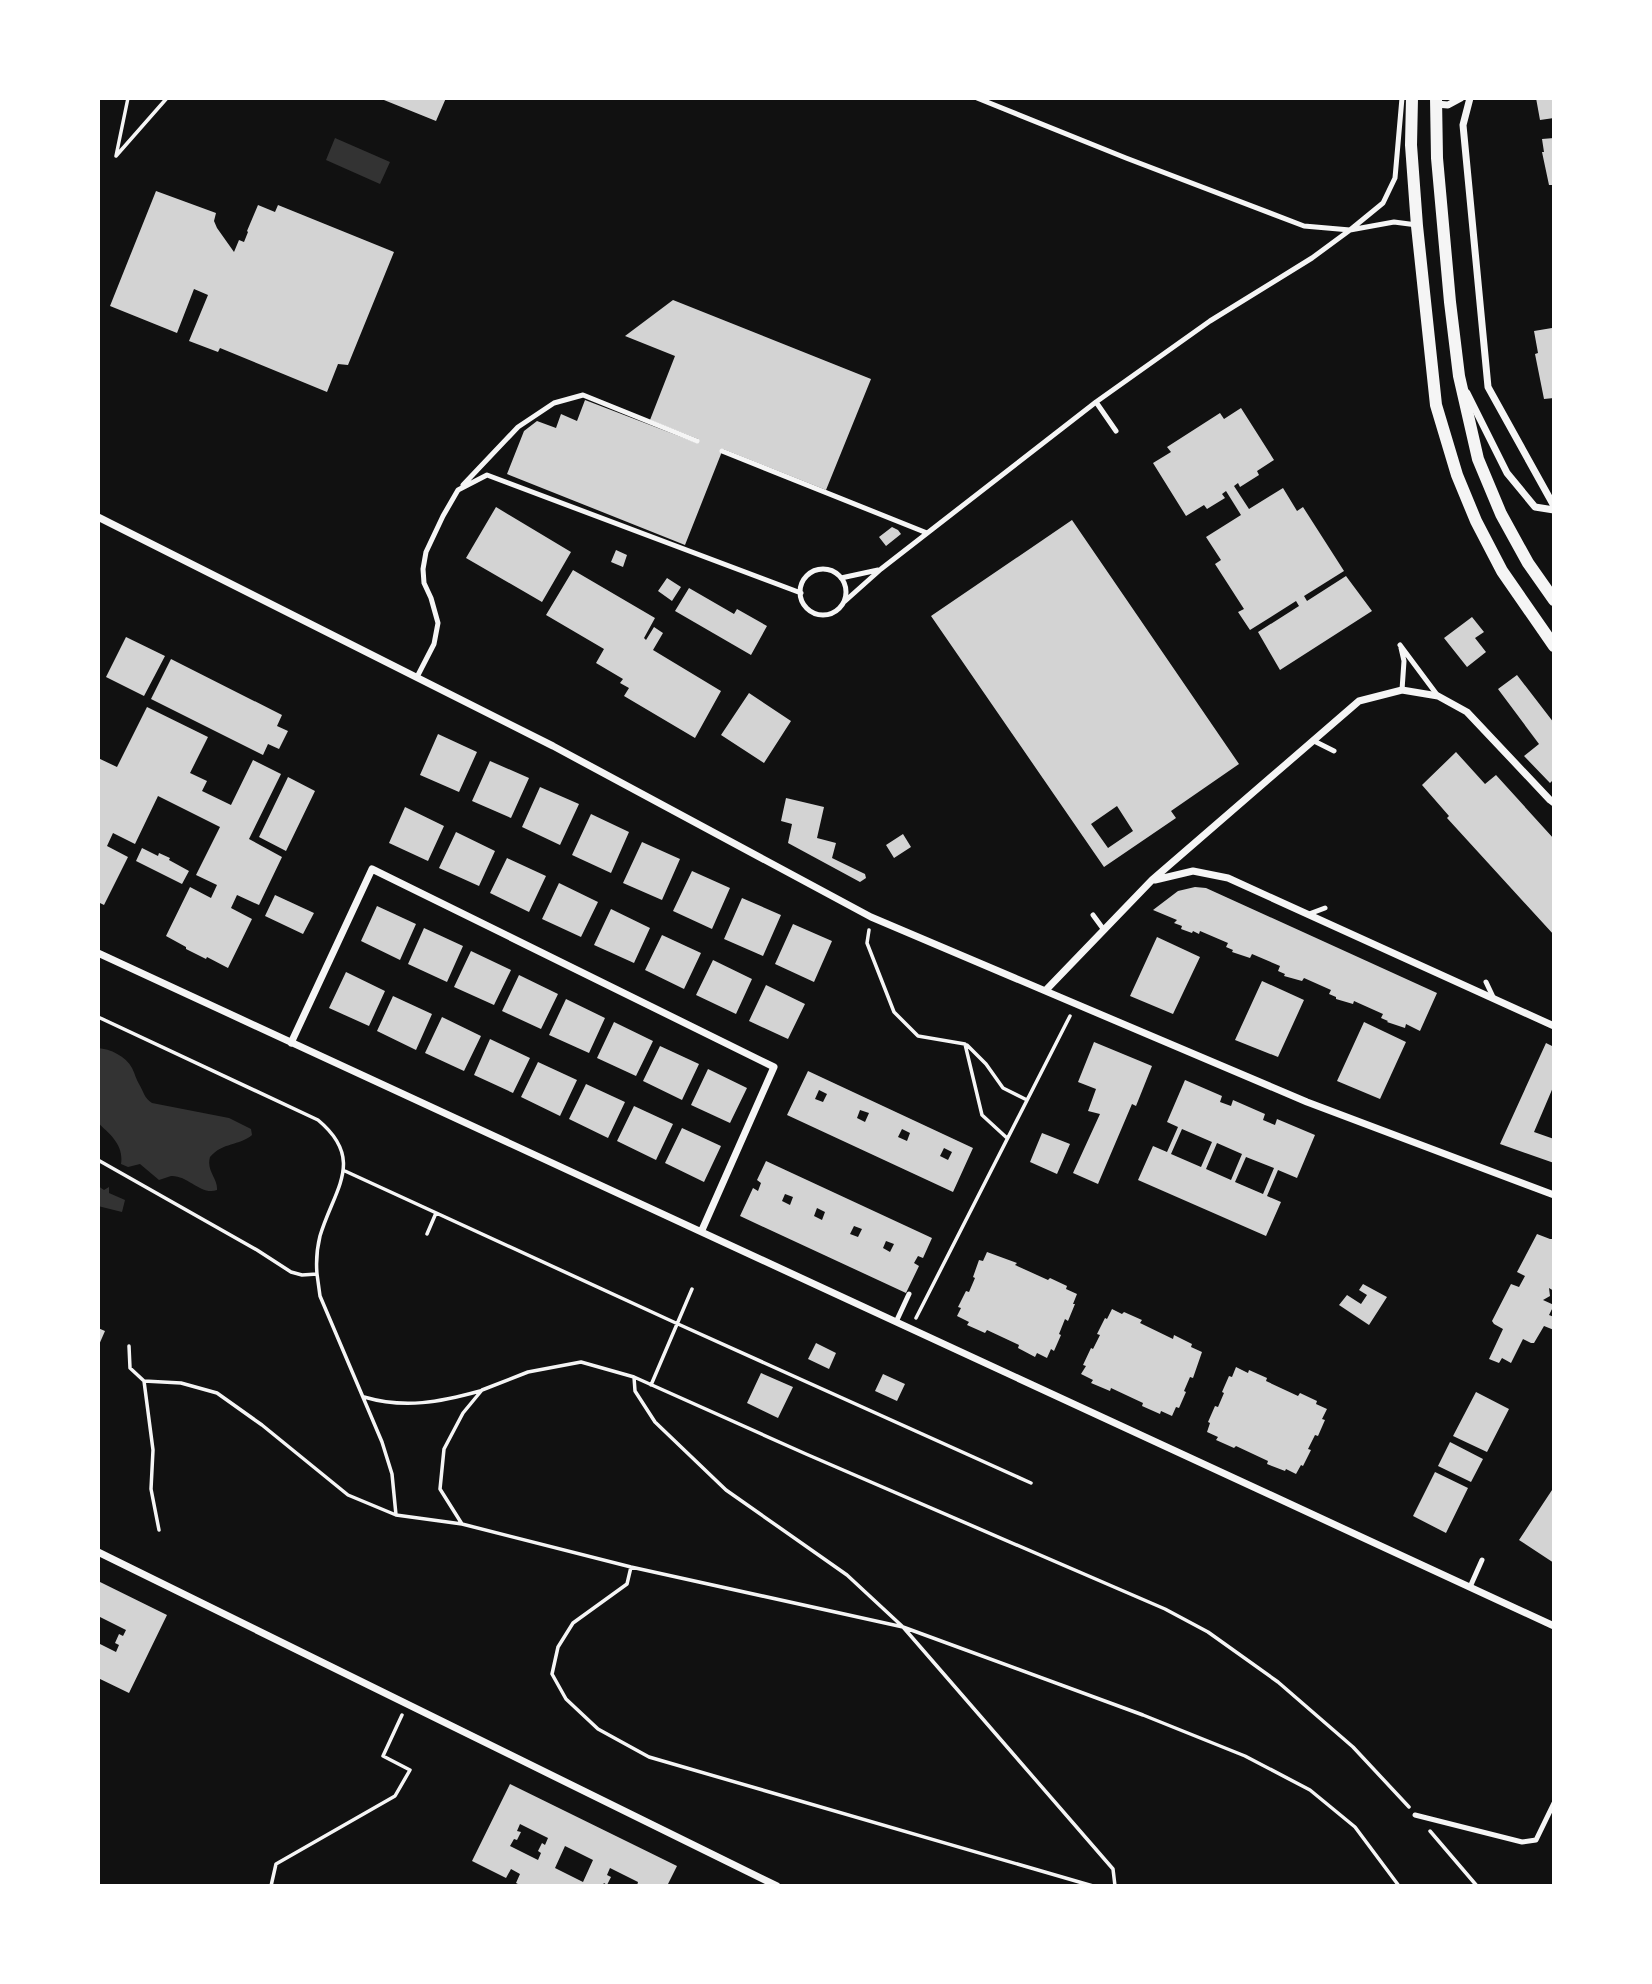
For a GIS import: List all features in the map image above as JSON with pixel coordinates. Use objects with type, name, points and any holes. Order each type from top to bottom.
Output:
[{"type":"street","points":[[1412,98],[1411,145],[1436,405],[1457,475],[1476,521],[1502,571],[1554,646]]},
{"type":"street","points":[[1461,98],[1448,106],[1436,101],[1437,158],[1450,302],[1460,376],[1478,459],[1528,563],[1554,600]]},
{"type":"street","points":[[1470,98],[1463,125],[1488,387],[1554,508]]},
{"type":"street","points":[[1460,376],[1507,473],[1535,507],[1554,508]]},
{"type":"street","points":[[98,517],[565,753],[871,917],[1307,1102],[1554,1195]]},
{"type":"street","points":[[1046,990],[1152,880],[1359,701],[1402,690],[1438,696],[1467,712],[1554,803]]},
{"type":"street","points":[[291,1043],[372,869],[774,1067],[702,1230]]},
{"type":"street","points":[[1152,880],[1194,871],[1228,878],[1554,1026]]},
{"type":"street","points":[[98,953],[1554,1626]]},
{"type":"street","points":[[98,1552],[777,1886]]},
{"type":"lane","points":[[978,98],[1304,226],[1350,230],[1394,222],[1418,226]]},
{"type":"lane","points":[[844,602],[846,586],[831,570],[816,570],[805,579],[801,593],[806,607],[819,614],[834,612],[881,569],[1096,402],[1210,321],[1312,258],[1383,203],[1395,178],[1402,98]]},
{"type":"lane","points":[[417,677],[435,644],[438,623],[424,583],[426,552],[458,490],[519,428],[554,403],[583,395],[697,441]]},
{"type":"lane","points":[[1096,402],[1116,431]]},
{"type":"lane","points":[[722,451],[927,533]]},
{"type":"lane","points":[[485,463],[487,475]]},
{"type":"lane","points":[[458,490],[487,475],[801,593]]},
{"type":"lane","points":[[841,578],[881,569]]},
{"type":"lane","points":[[1402,690],[1404,661],[1400,645],[1438,696]]},
{"type":"lane","points":[[1314,741],[1334,751]]},
{"type":"lane","points":[[1310,915],[1325,908]]},
{"type":"lane","points":[[1093,915],[1104,930]]},
{"type":"lane","points":[[1486,982],[1494,999]]},
{"type":"lane","points":[[896,1322],[909,1294]]},
{"type":"lane","points":[[1470,1587],[1482,1560]]},
{"type":"lane","points":[[1415,1815],[1522,1842],[1536,1840],[1554,1802]]},
{"type":"path","points":[[128,98],[116,156],[167,98]]},
{"type":"path","points":[[871,917],[867,943],[894,1012],[918,1036],[965,1044],[986,1064],[1003,1088],[1027,1100]]},
{"type":"path","points":[[910,1329],[1075,1004]]},
{"type":"path","points":[[98,1017],[318,1120],[336,1136],[345,1161],[345,1171],[320,1238],[317,1274],[320,1296],[382,1442],[392,1474],[396,1515]]},
{"type":"path","points":[[965,1044],[982,1115],[1007,1138]]},
{"type":"path","points":[[98,1160],[292,1272],[302,1275],[317,1274]]},
{"type":"path","points":[[345,1171],[1031,1483]]},
{"type":"path","points":[[427,1234],[436,1213]]},
{"type":"path","points":[[651,1385],[692,1289]]},
{"type":"path","points":[[129,1346],[130,1368],[144,1381],[153,1450],[151,1489],[159,1530]]},
{"type":"path","points":[[363,1396],[385,1403],[409,1404],[458,1397],[528,1372],[581,1362],[634,1377],[1165,1609],[1208,1632],[1278,1682],[1353,1747],[1477,1886]]},
{"type":"path","points":[[634,1377],[635,1391],[655,1422],[726,1490],[847,1576],[902,1627],[1113,1869],[1115,1886]]},
{"type":"path","points":[[144,1381],[181,1383],[217,1394],[262,1425],[348,1495],[396,1515],[462,1524],[631,1567],[902,1627],[1143,1715],[1245,1756],[1310,1790],[1355,1826],[1399,1886]]},
{"type":"path","points":[[462,1524],[440,1489],[444,1449],[463,1413],[482,1390]]},
{"type":"path","points":[[631,1567],[627,1584],[573,1623],[558,1647],[552,1674],[566,1699],[598,1729],[649,1757],[1093,1886]]},
{"type":"path","points":[[271,1886],[276,1864],[395,1796],[410,1770],[383,1756],[407,1703]]},
{"type":"shaded area","points":[[335,138],[390,162],[380,184],[326,160]]},
{"type":"shaded area","points":[[98,1048],[126,1060],[152,1103],[229,1118],[251,1129],[252,1135],[220,1149],[210,1157],[217,1190],[205,1190],[177,1177],[159,1180],[140,1164],[128,1167],[121,1164],[118,1146],[98,1123]]},
{"type":"shaded area","points":[[98,1186],[104,1190],[109,1187],[109,1193],[125,1200],[122,1212],[98,1206]]},
{"type":"building","points":[[379,98],[446,98],[436,121]]},
{"type":"building","points":[[1536,98],[1554,98],[1554,118],[1540,120]]},
{"type":"building","points":[[1554,138],[1554,185],[1549,185],[1542,139]]},
{"type":"building","points":[[156,191],[216,213],[214,221],[217,228],[234,252],[239,240],[244,242],[258,205],[275,212],[278,205],[394,252],[348,365],[338,364],[327,392],[220,348],[218,352],[189,341],[208,295],[194,289],[177,333],[110,306]]},
{"type":"building","points":[[673,300],[871,379],[826,490],[723,449],[685,545],[507,474],[524,431],[537,421],[556,428],[561,414],[577,421],[585,400],[697,443],[698,439],[650,420],[675,356],[625,336]]},
{"type":"building","points":[[1552,328],[1554,398],[1544,399],[1535,354],[1538,353],[1534,331]]},
{"type":"building","points":[[1241,408],[1274,460],[1257,471],[1259,475],[1240,487],[1238,483],[1234,486],[1249,509],[1283,488],[1297,511],[1303,507],[1344,571],[1304,596],[1307,601],[1346,576],[1372,611],[1280,670],[1258,632],[1299,606],[1296,601],[1250,630],[1238,612],[1244,609],[1215,564],[1221,560],[1206,537],[1241,515],[1226,491],[1222,494],[1225,498],[1207,509],[1204,505],[1186,516],[1153,463],[1171,452],[1167,447],[1220,413],[1224,419]]},
{"type":"building","points":[[496,507],[571,552],[542,602],[466,558]]},
{"type":"building","points":[[1072,520],[1239,764],[1171,811],[1176,818],[1104,867],[931,616]],"holes":[[[1117,806],[1133,831],[1108,848],[1091,824]]]},
{"type":"building","points":[[892,527],[901,534],[886,546],[879,537]]},
{"type":"building","points":[[616,550],[627,555],[623,567],[611,562]]},
{"type":"building","points":[[573,570],[655,618],[644,638],[646,640],[654,627],[663,633],[653,650],[721,691],[695,738],[624,696],[629,688],[620,683],[623,679],[596,663],[604,649],[546,615]]},
{"type":"building","points":[[667,578],[681,587],[672,601],[658,591]]},
{"type":"building","points":[[689,588],[734,614],[737,609],[767,626],[751,655],[675,611]]},
{"type":"building","points":[[1472,617],[1484,632],[1475,638],[1486,652],[1467,667],[1444,638]]},
{"type":"building","points":[[126,637],[165,656],[144,696],[106,677]]},
{"type":"building","points":[[171,659],[282,715],[277,726],[288,731],[279,749],[268,744],[263,755],[151,699]]},
{"type":"building","points":[[1517,675],[1554,723],[1554,779],[1550,783],[1524,756],[1539,744],[1498,689]]},
{"type":"building","points":[[749,693],[791,721],[764,763],[721,735]]},
{"type":"building","points":[[147,707],[208,737],[190,773],[207,781],[202,791],[231,805],[253,760],[281,774],[249,839],[282,857],[259,905],[237,895],[231,908],[252,919],[228,968],[186,949],[166,936],[190,887],[211,898],[217,885],[196,875],[220,827],[158,796],[135,844],[113,833],[107,846],[128,857],[104,905],[98,902],[98,758],[117,767]]},
{"type":"building","points":[[438,734],[477,752],[459,792],[420,775]]},
{"type":"building","points":[[1456,752],[1485,784],[1496,775],[1554,839],[1554,935],[1447,818],[1449,816],[1422,785]]},
{"type":"building","points":[[490,761],[529,778],[511,818],[472,801]]},
{"type":"building","points":[[288,777],[315,791],[286,851],[259,837]]},
{"type":"building","points":[[540,787],[579,804],[560,845],[522,827]]},
{"type":"building","points":[[786,798],[824,807],[817,838],[836,843],[832,858],[865,874],[866,878],[860,882],[788,843],[792,824],[781,821]]},
{"type":"building","points":[[405,807],[444,826],[428,861],[389,843]]},
{"type":"building","points":[[591,814],[629,832],[611,873],[572,855]]},
{"type":"building","points":[[456,832],[495,851],[479,886],[439,868]]},
{"type":"building","points":[[903,834],[911,847],[894,858],[886,845]]},
{"type":"building","points":[[642,842],[680,859],[662,900],[623,883]]},
{"type":"building","points":[[142,848],[158,856],[159,853],[170,858],[169,860],[189,871],[182,884],[136,861]]},
{"type":"building","points":[[507,858],[546,876],[529,912],[490,893]]},
{"type":"building","points":[[692,871],[730,888],[712,929],[673,911]]},
{"type":"building","points":[[559,883],[598,902],[581,937],[542,919]]},
{"type":"building","points":[[1195,887],[1206,888],[1437,993],[1420,1031],[1406,1024],[1405,1028],[1387,1022],[1381,1018],[1383,1014],[1354,1001],[1353,1004],[1336,999],[1329,994],[1331,990],[1304,978],[1302,981],[1284,976],[1285,974],[1278,971],[1280,966],[1252,954],[1250,958],[1232,952],[1233,950],[1226,947],[1228,943],[1200,931],[1199,934],[1181,929],[1182,926],[1174,923],[1177,920],[1153,910],[1178,891]]},
{"type":"building","points":[[275,895],[314,913],[303,934],[265,916]]},
{"type":"building","points":[[742,898],[781,915],[763,956],[724,939]]},
{"type":"building","points":[[377,906],[416,924],[400,960],[361,941]]},
{"type":"building","points":[[611,909],[650,928],[634,963],[594,945]]},
{"type":"building","points":[[793,924],[832,941],[814,982],[775,964]]},
{"type":"building","points":[[424,928],[463,946],[447,982],[408,964]]},
{"type":"building","points":[[662,935],[701,953],[684,989],[645,970]]},
{"type":"building","points":[[1157,937],[1200,957],[1173,1014],[1130,996]]},
{"type":"building","points":[[471,951],[511,970],[494,1005],[454,987]]},
{"type":"building","points":[[713,960],[752,979],[736,1014],[696,995]]},
{"type":"building","points":[[346,972],[385,991],[369,1026],[329,1008]]},
{"type":"building","points":[[519,975],[558,994],[541,1029],[502,1011]]},
{"type":"building","points":[[1262,981],[1304,1000],[1278,1057],[1235,1040]]},
{"type":"building","points":[[766,985],[805,1004],[788,1039],[749,1021]]},
{"type":"building","points":[[393,996],[432,1014],[416,1050],[377,1031]]},
{"type":"building","points":[[566,999],[605,1018],[589,1053],[549,1035]]},
{"type":"building","points":[[442,1017],[481,1036],[464,1071],[425,1053]]},
{"type":"building","points":[[614,1022],[653,1041],[636,1076],[597,1058]]},
{"type":"building","points":[[1364,1022],[1406,1042],[1380,1099],[1337,1081]]},
{"type":"building","points":[[490,1039],[530,1058],[513,1093],[474,1075]]},
{"type":"building","points":[[1094,1042],[1152,1066],[1136,1106],[1132,1104],[1098,1184],[1073,1173],[1100,1114],[1088,1111],[1096,1089],[1078,1082]]},
{"type":"building","points":[[1546,1043],[1554,1047],[1554,1085],[1534,1132],[1554,1139],[1554,1163],[1500,1144]]},
{"type":"building","points":[[660,1046],[699,1064],[682,1100],[643,1081]]},
{"type":"building","points":[[538,1062],[577,1080],[560,1116],[521,1097]]},
{"type":"building","points":[[708,1069],[747,1088],[730,1123],[691,1105]]},
{"type":"building","points":[[808,1071],[973,1148],[953,1192],[787,1115]],"holes":[[[819,1090],[827,1094],[823,1102],[815,1099]],[[860,1110],[869,1113],[865,1122],[857,1118]],[[902,1129],[910,1133],[907,1141],[898,1137]],[[944,1148],[952,1152],[948,1160],[940,1156]]]},
{"type":"building","points":[[1185,1080],[1222,1096],[1220,1102],[1231,1106],[1233,1100],[1265,1114],[1263,1120],[1275,1125],[1277,1119],[1315,1135],[1297,1178],[1278,1170],[1267,1196],[1281,1202],[1266,1236],[1138,1180],[1153,1146],[1167,1152],[1178,1127],[1167,1122]],"holes":[[[1182,1129],[1212,1142],[1201,1167],[1171,1154]],[[1217,1143],[1242,1154],[1231,1180],[1206,1169]],[[1246,1157],[1274,1168],[1263,1194],[1235,1182]]]},
{"type":"building","points":[[586,1084],[625,1102],[608,1138],[569,1119]]},
{"type":"building","points":[[634,1106],[673,1124],[656,1160],[617,1141]]},
{"type":"building","points":[[682,1128],[721,1146],[704,1182],[665,1163]]},
{"type":"building","points":[[1042,1133],[1070,1144],[1057,1174],[1030,1162]]},
{"type":"building","points":[[766,1161],[932,1238],[923,1258],[918,1256],[914,1263],[919,1266],[906,1293],[740,1216],[753,1188],[758,1191],[761,1183],[757,1180]],"holes":[[[785,1194],[793,1197],[790,1205],[782,1201]],[[817,1208],[825,1212],[822,1220],[814,1216]],[[854,1226],[862,1229],[858,1237],[850,1234]],[[886,1241],[894,1244],[890,1252],[883,1248]]]},
{"type":"building","points":[[1537,1234],[1554,1239],[1554,1291],[1549,1288],[1550,1296],[1543,1300],[1554,1305],[1549,1315],[1554,1317],[1554,1330],[1544,1326],[1534,1343],[1523,1339],[1511,1363],[1502,1358],[1499,1363],[1489,1359],[1503,1329],[1492,1321],[1511,1284],[1519,1287],[1525,1276],[1517,1272]]},
{"type":"building","points":[[987,1252],[1017,1263],[1015,1265],[1048,1280],[1050,1278],[1077,1294],[1054,1351],[1051,1349],[1047,1358],[1037,1353],[1035,1357],[1018,1348],[1019,1345],[987,1330],[985,1333],[967,1325],[969,1322],[957,1316],[961,1308],[958,1307],[975,1278],[973,1277],[979,1260],[983,1261]]},
{"type":"building","points":[[1363,1284],[1387,1297],[1369,1325],[1339,1305],[1347,1295],[1361,1304],[1367,1295],[1359,1290]]},
{"type":"building","points":[[1112,1309],[1142,1320],[1140,1323],[1173,1339],[1174,1335],[1202,1352],[1179,1408],[1176,1407],[1172,1416],[1142,1406],[1143,1403],[1111,1388],[1110,1391],[1091,1383],[1093,1380],[1081,1374],[1091,1348],[1093,1349],[1100,1335],[1097,1334]]},
{"type":"building","points":[[98,1328],[105,1331],[98,1347]]},
{"type":"building","points":[[816,1343],[836,1353],[829,1369],[808,1359]]},
{"type":"building","points":[[1236,1367],[1267,1378],[1266,1381],[1298,1396],[1300,1393],[1327,1409],[1318,1436],[1315,1435],[1308,1449],[1311,1450],[1296,1474],[1267,1464],[1268,1461],[1236,1446],[1234,1448],[1216,1440],[1218,1437],[1207,1432],[1215,1406],[1218,1407],[1229,1376],[1232,1377]]},
{"type":"building","points":[[761,1373],[793,1387],[778,1418],[747,1403]]},
{"type":"building","points":[[883,1374],[905,1384],[897,1401],[875,1391]]},
{"type":"building","points":[[1476,1392],[1509,1409],[1487,1452],[1453,1436]]},
{"type":"building","points":[[1450,1442],[1483,1459],[1471,1482],[1438,1466]]},
{"type":"building","points":[[1435,1472],[1468,1488],[1446,1533],[1413,1516]]},
{"type":"building","points":[[1554,1487],[1554,1563],[1519,1540]]},
{"type":"building","points":[[98,1581],[167,1615],[129,1693],[98,1678],[98,1643],[116,1652],[119,1645],[115,1643],[119,1634],[123,1636],[126,1630],[98,1616]]},
{"type":"building","points":[[510,1784],[677,1866],[667,1886],[637,1886],[638,1882],[610,1868],[607,1875],[611,1877],[607,1885],[522,1886],[516,1883],[520,1874],[511,1869],[506,1878],[472,1861]],"holes":[[[520,1824],[548,1838],[538,1851],[541,1853],[538,1860],[510,1846],[521,1832],[517,1831]],[[565,1846],[593,1860],[583,1882],[555,1868]]]}]
